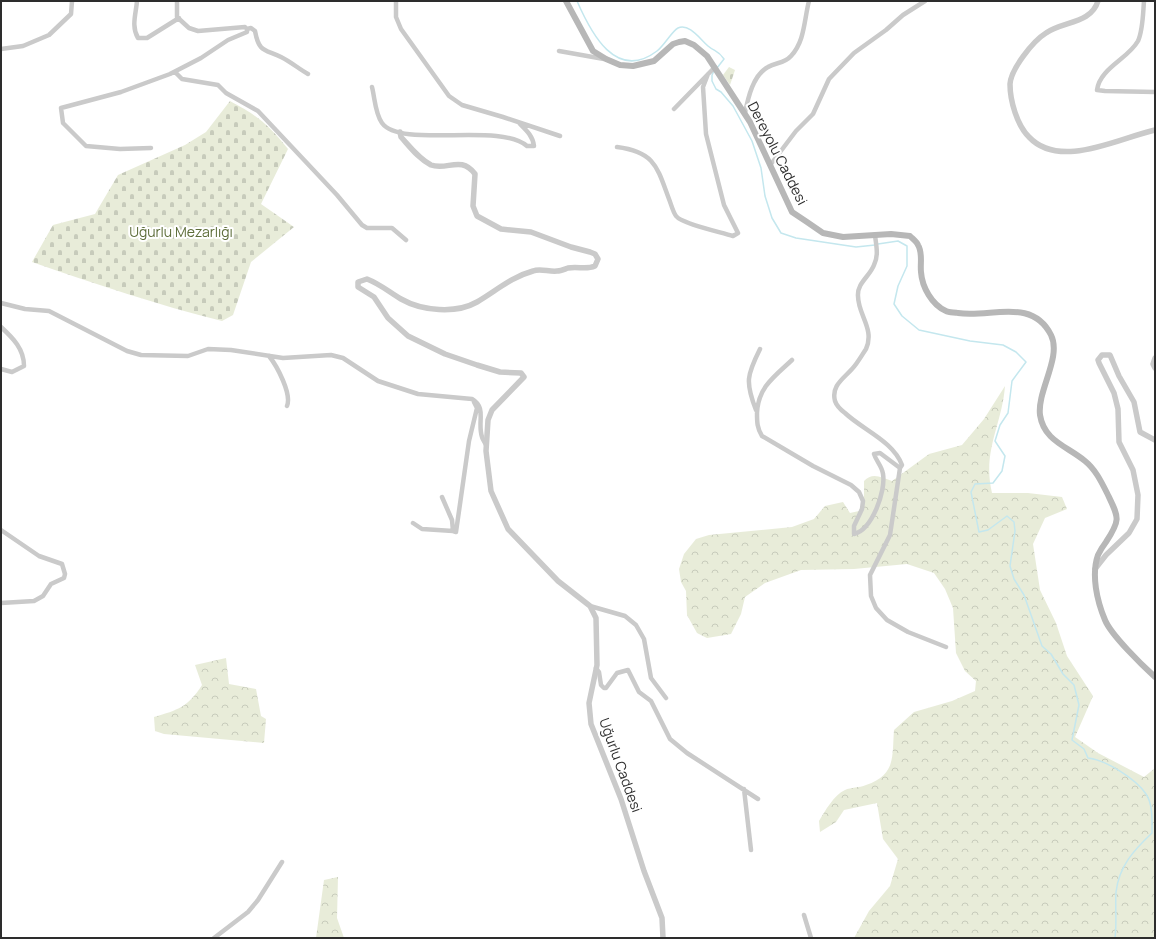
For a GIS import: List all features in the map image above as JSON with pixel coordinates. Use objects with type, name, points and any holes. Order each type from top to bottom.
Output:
[{"type":"main road","points":[[566,1],[593,51],[606,60]]},
{"type":"main road","name":"Dereyolu Caddesi","points":[[606,60],[620,65],[643,65],[654,61],[673,44],[685,41],[707,56],[746,113],[792,212],[823,233],[843,237],[875,238],[891,234],[910,236],[918,245],[922,258],[921,272],[924,287],[932,300],[946,311],[965,314],[1014,311],[1028,314],[1042,322],[1052,336],[1055,349],[1042,396],[1040,414],[1045,430],[1052,439],[1084,461],[1094,470],[1116,513],[1117,526],[1098,554],[1095,569]]},
{"type":"main road","points":[[1095,569],[1096,585],[1105,622],[1139,662],[1155,677]]},
{"type":"street","points":[[1,49],[23,46],[49,36],[72,14],[72,1]]},
{"type":"street","points":[[137,1],[134,32],[138,38],[147,38],[179,18]]},
{"type":"street","points":[[177,1],[176,12],[179,18],[189,28],[198,31],[245,27],[247,29],[251,28],[255,31],[257,42],[261,48],[269,54],[283,58],[308,74]]},
{"type":"street","points":[[396,1],[396,17],[401,29],[449,96],[462,105],[560,136]]},
{"type":"street","points":[[746,113],[751,91],[762,72],[768,67],[784,62],[796,50],[804,27],[809,1]]},
{"type":"street","points":[[771,164],[796,131],[813,114],[829,79],[844,63],[854,53],[886,30],[903,15],[925,1]]},
{"type":"street","points":[[1098,1],[1096,7],[1086,16],[1074,23],[1047,32],[1030,48],[1018,66],[1010,83],[1015,114],[1022,130],[1035,144],[1049,150],[1069,152],[1092,148],[1155,130]]},
{"type":"street","points":[[1144,1],[1138,40],[1129,52],[1113,66],[1098,83],[1098,90],[1155,92]]},
{"type":"street","points":[[151,148],[120,149],[86,146],[62,123],[60,108],[121,92],[175,72],[201,58],[228,40],[244,35],[247,29]]},
{"type":"street","points":[[559,51],[606,60]]},
{"type":"street","points":[[674,109],[715,67]]},
{"type":"street","points":[[175,72],[182,79],[218,85],[226,93],[258,111],[337,195],[362,225],[367,228],[392,228],[406,240]]},
{"type":"street","points":[[617,147],[643,153],[657,167],[676,216],[685,223],[693,223],[733,236],[738,233],[724,205],[706,134],[703,87],[708,74]]},
{"type":"street","points":[[372,87],[378,116],[383,124],[390,130],[457,136],[507,136],[521,141],[527,146],[534,146],[534,141],[528,132],[518,122]]},
{"type":"street","points":[[400,132],[401,137],[422,160],[434,166],[460,164],[468,166],[472,170],[475,174],[473,206],[477,216],[501,229],[530,232],[590,252],[595,254],[598,259],[595,266],[588,269],[568,268],[558,271],[536,270],[522,274],[512,278],[478,301],[466,307],[458,308],[429,309],[402,300],[387,288],[373,281],[364,279],[358,282],[358,287],[374,296],[388,318],[408,336],[445,354],[477,366],[500,372],[521,373],[524,377],[492,410],[488,420],[486,445],[491,491],[508,529],[558,581],[590,606],[625,616],[636,625],[644,640],[651,678],[666,698]]},
{"type":"street","points":[[875,238],[877,250],[874,265],[859,286],[858,296],[868,324],[869,336],[866,348],[853,368],[839,381],[834,392],[835,401],[838,406],[856,423],[888,445],[895,452],[902,465],[900,468],[890,535],[870,575],[871,596],[876,608],[886,620],[908,632],[946,647]]},
{"type":"street","points":[[1,303],[25,309],[50,311],[127,351],[141,355],[188,356],[208,349],[231,350],[283,358],[331,354],[343,358],[378,380],[418,394],[474,400],[480,406],[481,436],[486,445]]},
{"type":"street","points":[[1,327],[10,335],[24,354],[24,366],[12,372],[2,371]]},
{"type":"street","points":[[757,413],[748,382],[753,364],[760,349]]},
{"type":"street","points":[[1095,569],[1106,555],[1129,533],[1137,519],[1138,495],[1133,470],[1119,442],[1118,409],[1114,393],[1098,363],[1098,360],[1102,355],[1110,355],[1119,376],[1134,402],[1140,432],[1155,440]]},
{"type":"street","points":[[268,356],[276,365],[281,378],[289,400],[287,406]]},
{"type":"street","points":[[1155,358],[1155,368]]},
{"type":"street","points":[[792,360],[765,385],[760,394],[757,413],[757,428],[762,436],[813,466],[851,485],[858,492],[863,501],[862,509],[854,526],[854,534],[860,532],[872,519],[880,495],[883,472],[874,454],[880,453],[900,468]]},
{"type":"street","points":[[413,523],[422,529],[456,532],[459,526],[460,497],[469,441],[477,408],[474,400]]},
{"type":"street","points":[[442,497],[449,511],[453,531]]},
{"type":"street","points":[[1,530],[39,556],[62,564],[66,574],[64,578],[51,584],[43,596],[34,601],[1,603]]},
{"type":"street","name":"Uğurlu Caddesi","points":[[590,606],[596,618],[596,668],[589,704],[591,724],[621,799],[644,871],[662,918],[662,938]]},
{"type":"street","points":[[596,668],[599,672],[600,686],[604,688],[617,673],[628,670],[639,692],[651,701],[670,739],[687,753],[758,799]]},
{"type":"street","points":[[744,789],[752,850]]},
{"type":"street","points":[[214,938],[248,912],[258,900],[282,862]]},
{"type":"street","points":[[804,915],[811,938]]},
{"type":"green space","points":[[729,67],[735,70],[730,85],[723,75]]},
{"type":"green space","name":"Uğurlu Mezarlığı","points":[[230,101],[262,121],[288,149],[261,204],[294,227],[251,262],[233,315],[222,321],[198,315],[127,294],[32,262],[53,225],[95,214],[118,175],[185,145],[206,132]]},
{"type":"green space","points":[[1005,386],[989,464],[992,493],[1028,493],[1062,497],[1067,509],[1045,518],[1033,544],[1040,590],[1056,623],[1067,656],[1093,696],[1075,737],[1098,753],[1144,777],[1155,768],[1155,938],[854,938],[869,911],[890,886],[898,859],[883,839],[877,803],[844,810],[836,822],[820,832],[819,821],[830,804],[841,792],[847,789],[861,787],[876,781],[883,776],[888,770],[892,757],[894,730],[914,712],[952,701],[975,691],[976,681],[965,671],[956,653],[953,608],[945,589],[934,573],[907,564],[854,569],[801,570],[765,583],[745,597],[741,614],[731,634],[707,638],[697,633],[687,615],[686,591],[681,582],[679,569],[684,554],[696,539],[709,535],[792,527],[814,519],[825,506],[843,502],[850,513],[859,511],[864,496],[864,481],[867,478],[877,476],[892,481],[929,454],[962,445],[984,419]]},
{"type":"green space","points":[[226,658],[229,684],[256,689],[261,716],[266,719],[264,743],[164,734],[155,731],[154,717],[182,707],[192,698],[202,685],[195,665]]},
{"type":"green space","points":[[338,877],[337,918],[344,938],[316,938],[324,880]]},
{"type":"waterway","points":[[577,1],[598,39],[607,50],[617,57],[629,61],[642,59],[657,51],[678,28],[682,27],[694,32],[708,46],[722,56],[724,59],[717,68]]},
{"type":"waterway","points":[[714,71],[712,81],[716,89],[721,92],[733,106],[752,141],[761,168],[765,196],[772,218],[781,233],[796,238],[856,247],[875,245]]},
{"type":"waterway","points":[[878,244],[898,241],[907,246],[907,266],[898,286],[894,304],[902,316],[919,330],[970,341],[1003,345],[1016,352],[1026,362],[1012,381],[1008,413],[1000,425],[995,441],[1005,456],[1002,471],[993,483],[975,484],[971,492],[979,532],[988,530],[1007,516],[1014,522],[1015,531],[1010,566],[1014,579],[1024,595],[1042,646],[1051,654],[1063,674],[1074,685],[1079,705],[1072,740],[1084,749],[1088,758],[1112,766],[1135,782],[1146,794],[1150,803],[1152,813],[1152,833],[1133,852],[1120,874],[1116,892],[1115,938]]}]
